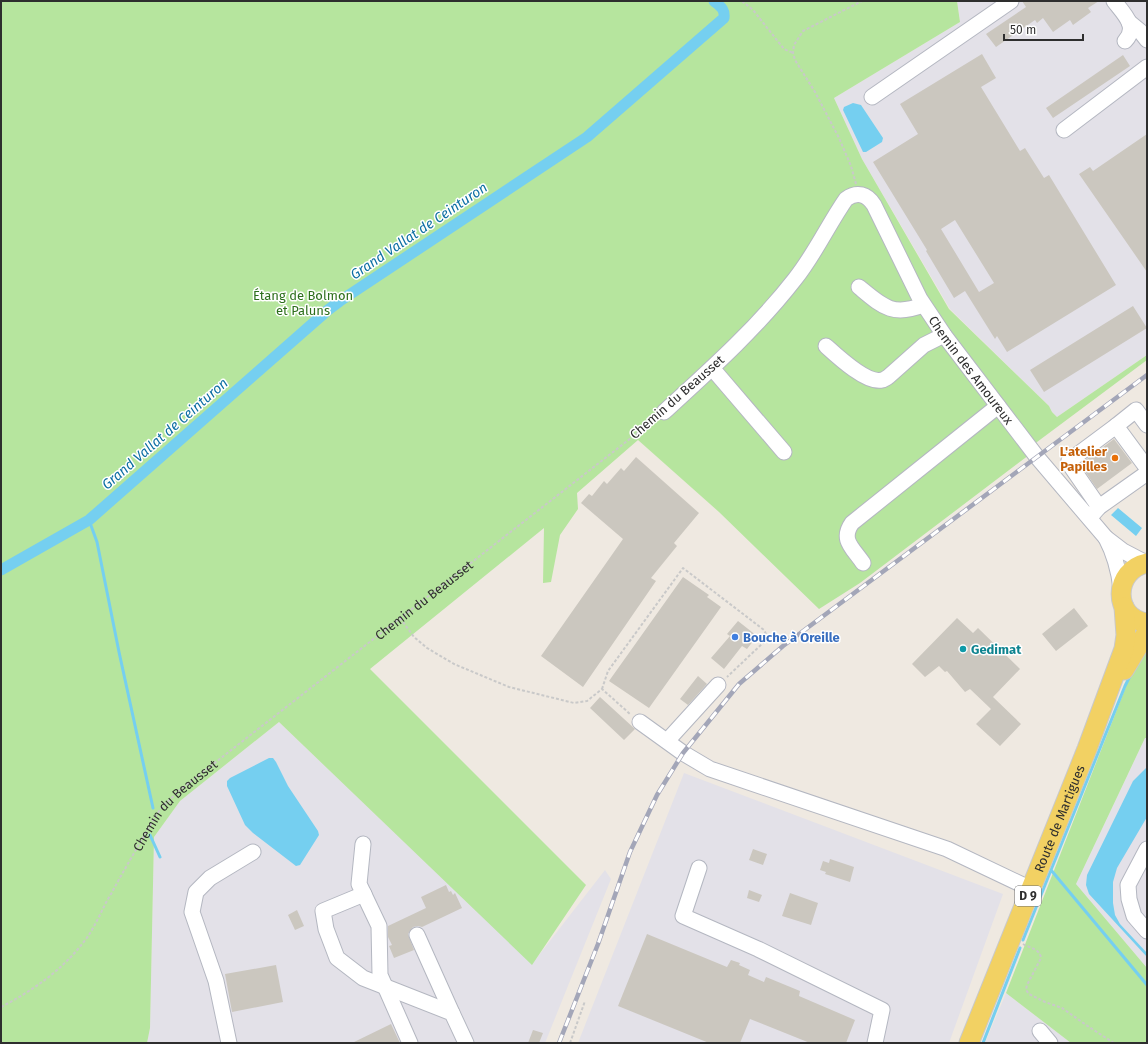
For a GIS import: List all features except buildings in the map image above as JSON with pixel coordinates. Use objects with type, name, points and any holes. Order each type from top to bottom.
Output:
[{"type":"main road","points":[[1147,563],[1129,572],[1124,580],[1123,598],[1129,614],[1136,619],[1147,623]]},
{"type":"main road","name":"Route de Martigues","points":[[969,1043],[1087,749],[1124,649],[1126,635],[1123,598]]},
{"type":"main road","name":"Route de Martigues","points":[[1087,749],[1125,668],[1147,632]]},
{"type":"street","points":[[872,97],[1011,1]]},
{"type":"street","points":[[1114,1],[1129,31],[1147,51]]},
{"type":"street","points":[[1129,31],[1140,31],[1147,40]]},
{"type":"street","points":[[1064,130],[1147,67]]},
{"type":"street","name":"Chemin des Amoureux","points":[[855,194],[866,196],[874,204],[923,305],[944,335],[1037,457],[1094,512],[1115,558],[1123,598]]},
{"type":"street","name":"Chemin du Beausset","points":[[664,412],[712,368],[757,322],[808,261],[846,199],[855,194]]},
{"type":"street","points":[[859,287],[888,308],[902,310],[913,309],[923,305]]},
{"type":"street","points":[[826,346],[846,364],[869,378],[882,380],[888,377],[924,345],[944,335]]},
{"type":"street","points":[[712,368],[784,452]]},
{"type":"street","points":[[863,562],[848,542],[846,535],[852,523],[998,406]]},
{"type":"street","points":[[1147,425],[1142,406],[1068,461],[1094,512],[1147,473]]},
{"type":"street","points":[[1116,426],[1147,468]]},
{"type":"street","name":"Chemin des Amoureux","points":[[1106,538],[1123,551],[1147,563]]},
{"type":"street","points":[[666,741],[718,685]]},
{"type":"street","points":[[640,722],[666,741],[710,769],[947,849],[1031,889]]},
{"type":"street","points":[[363,844],[359,884],[379,926],[380,975],[410,1043]]},
{"type":"street","points":[[1147,850],[1128,885],[1129,899],[1134,916],[1147,930]]},
{"type":"street","points":[[229,1043],[216,981],[192,912],[196,892],[210,878],[253,852]]},
{"type":"street","points":[[699,868],[683,916],[758,949],[882,1010],[874,1043]]},
{"type":"street","points":[[364,894],[323,911],[326,929],[337,958],[363,978],[452,1013]]},
{"type":"street","points":[[417,935],[466,1043]]},
{"type":"street","points":[[1040,1031],[1050,1043]]},
{"type":"path","points":[[742,1],[753,10],[784,49],[793,53]]},
{"type":"path","points":[[855,194],[856,183],[854,175],[839,138],[816,92],[795,60],[793,53],[794,45],[803,31],[862,1]]},
{"type":"path","name":"Chemin du Beausset","points":[[1,1007],[39,985],[68,960],[82,944],[92,930],[110,895],[162,807],[180,790],[664,412]]},
{"type":"path","points":[[400,618],[414,637],[427,648],[454,664],[508,687],[574,703],[587,701],[602,689],[608,670],[683,568],[764,630],[766,634],[764,642],[718,685]]},
{"type":"path","points":[[602,689],[640,722]]},
{"type":"path","points":[[1011,939],[1038,951],[1040,954],[1041,958],[1027,985],[1026,990],[1029,994],[1062,1008],[1089,1028],[1114,1043]]},
{"type":"path","points":[[570,1043],[585,1001]]},
{"type":"shaded area","points":[[957,1],[1147,1],[1147,355],[1057,417],[1049,406],[950,309],[862,159],[834,98],[960,22]]},
{"type":"shaded area","points":[[279,722],[532,964],[605,870],[611,879],[545,1043],[147,1043],[150,1028],[154,837],[180,801]]},
{"type":"shaded area","points":[[1147,734],[1147,968],[1076,884]]},
{"type":"shaded area","points":[[684,773],[1003,894],[949,1043],[578,1043]]},
{"type":"shaded area","points":[[1006,993],[1071,1043],[985,1043]]},
{"type":"green space","name":"Étang de Bolmon et Paluns","points":[[1,1],[957,1],[960,22],[834,98],[862,159],[949,309],[1049,406],[1057,417],[1147,355],[1147,360],[1033,445],[1029,455],[860,583],[819,609],[719,512],[638,440],[577,493],[578,509],[560,535],[551,582],[543,583],[544,528],[370,669],[586,885],[532,965],[279,722],[180,801],[154,837],[150,1028],[147,1043],[1,1043]]},
{"type":"green space","points":[[1147,641],[1147,738],[1145,738],[1076,884],[1147,968],[1147,1043],[1071,1043],[1006,993],[1134,666]]},
{"type":"water","points":[[853,103],[861,105],[883,138],[882,142],[866,152],[863,152],[843,110],[844,107]]},
{"type":"water","points":[[1118,508],[1142,528],[1136,536],[1111,515]]},
{"type":"water","points":[[269,758],[273,758],[276,762],[288,786],[318,831],[319,835],[300,865],[296,866],[253,833],[245,825],[227,786],[227,781],[230,778]]},
{"type":"water","points":[[1147,767],[1147,817],[1117,868],[1113,882],[1113,903],[1115,915],[1120,924],[1147,953],[1147,957],[1089,894],[1086,885],[1087,875],[1133,781]]},
{"type":"waterway","name":"Grand Vallat de Ceinturon","points":[[1,570],[89,520],[340,301],[587,137],[724,18],[723,10],[714,1]]},
{"type":"waterway","points":[[89,520],[97,542],[153,808]]},
{"type":"waterway","points":[[1130,676],[1051,870],[1147,985]]},
{"type":"waterway","points":[[150,835],[160,857]]},
{"type":"waterway","points":[[1023,940],[1051,870]]},
{"type":"waterway","points":[[983,1043],[1020,948]]},
{"type":"railway","points":[[559,1043],[598,944],[630,852],[657,795],[683,753],[739,684],[783,646],[1147,375]]},
{"type":"place","name":"L'atelier Papilles","points":[[1115,458]]},
{"type":"place","name":"Bouche à Oreille","points":[[735,637]]},
{"type":"place","name":"Gedimat","points":[[963,649]]}]
